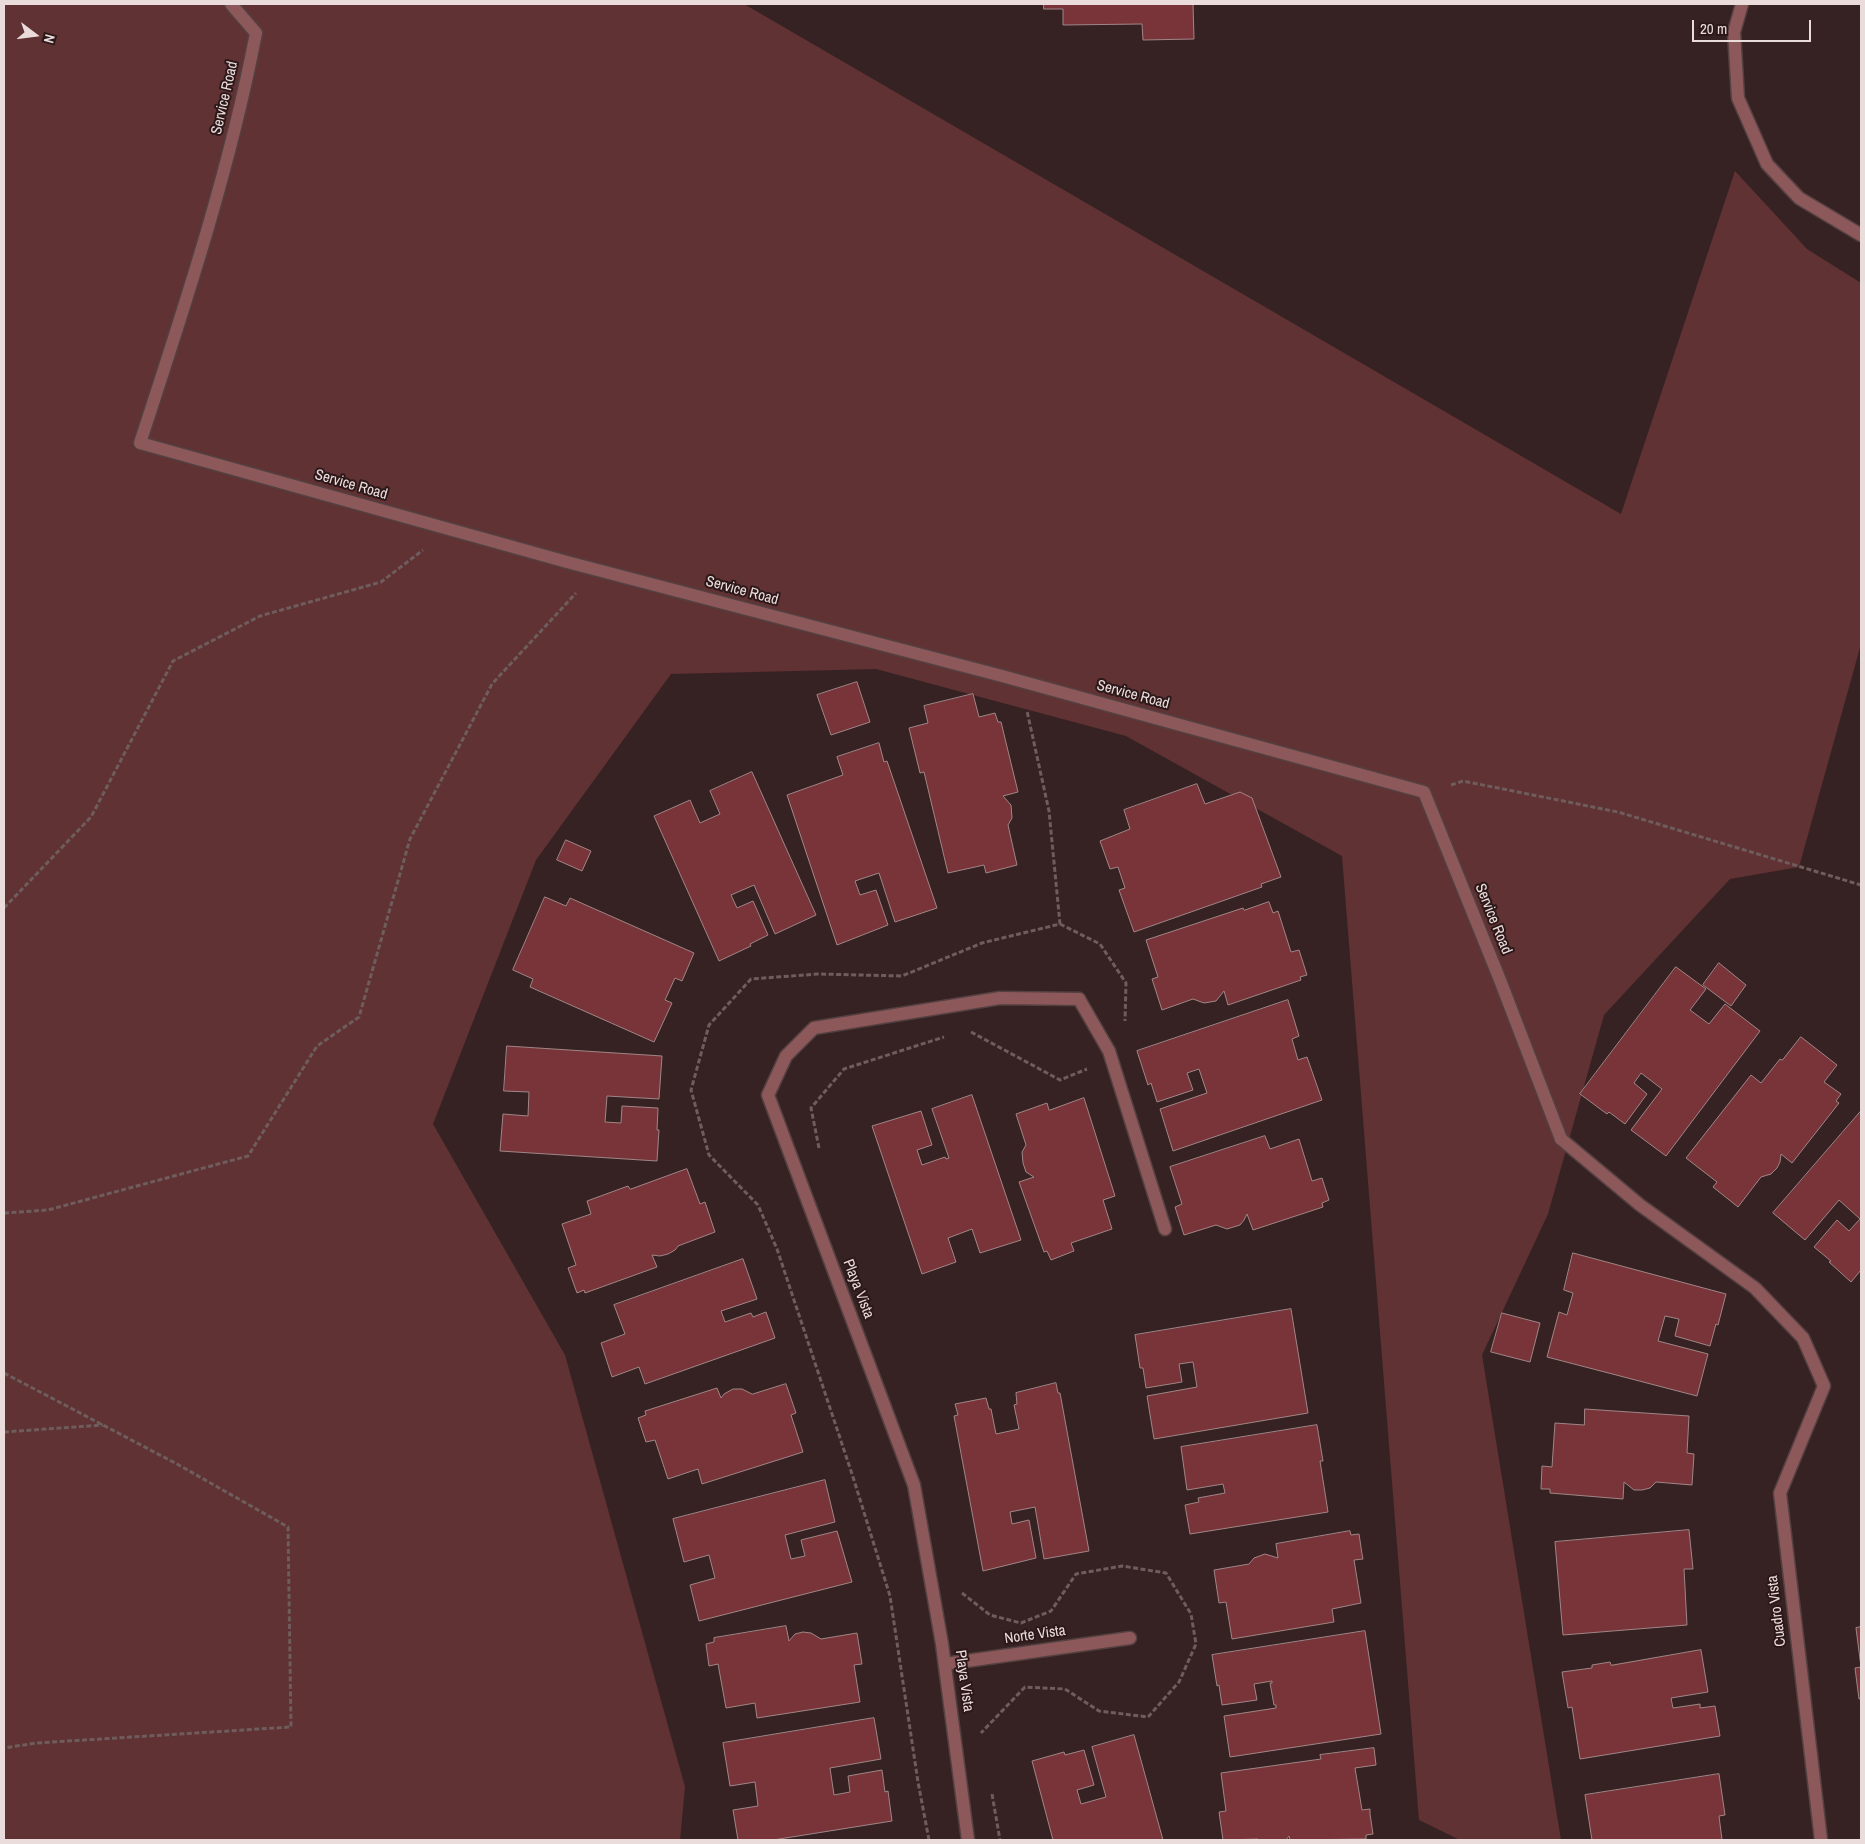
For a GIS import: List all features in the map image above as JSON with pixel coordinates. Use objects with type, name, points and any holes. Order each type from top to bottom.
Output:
[{"type":"street","name":"Service Road","points":[[231,4],[256,34],[246,83],[216,204],[140,443],[597,570],[1021,681],[1424,792],[1500,980],[1561,1139],[1640,1205],[1755,1288],[1803,1338],[1824,1386]]},
{"type":"street","points":[[1742,4],[1734,32],[1738,98],[1767,164],[1799,198],[1861,235]]},
{"type":"street","name":"Playa Vista","points":[[968,1840],[945,1664],[914,1485],[768,1095],[786,1056],[814,1028],[1000,998],[1079,999],[1108,1051]]},
{"type":"street","points":[[1108,1051],[1166,1229]]},
{"type":"street","name":"Cuadro Vista","points":[[1820,1840],[1780,1494],[1824,1386]]},
{"type":"street","name":"Norte Vista","points":[[945,1664],[1130,1638]]},
{"type":"path","points":[[4,908],[91,817],[173,661],[260,616],[381,582],[450,530]]},
{"type":"path","points":[[4,1213],[48,1210],[248,1156],[317,1046],[359,1017],[410,839],[492,684],[597,570]]},
{"type":"path","points":[[1021,681],[1049,811],[1060,924]]},
{"type":"path","points":[[1424,792],[1463,782],[1618,812],[1861,885]]},
{"type":"path","points":[[929,1840],[918,1782],[890,1596],[853,1477],[777,1249],[758,1205],[709,1155],[690,1090],[709,1025],[751,978],[818,974],[902,976],[982,943],[1060,924],[1100,944],[1126,983],[1125,1023],[1102,1062],[1060,1080],[967,1030]]},
{"type":"path","points":[[820,1152],[811,1108],[844,1070],[948,1036]]},
{"type":"path","points":[[4,1373],[104,1425],[288,1527],[291,1728],[37,1743],[4,1748]]},
{"type":"path","points":[[4,1432],[104,1425]]},
{"type":"path","points":[[960,1585],[963,1603]]},
{"type":"path","points":[[980,1724],[982,1738]]},
{"type":"path","points":[[990,1785],[1000,1840]]},
{"type":"shaded area","points":[[4,4],[744,4],[1621,514],[1735,171],[1807,249],[1861,283],[1861,644],[1799,867],[1730,879],[1604,1015],[1548,1214],[1482,1355],[1561,1840],[1460,1840],[1419,1820],[1342,856],[1126,736],[876,669],[671,674],[536,860],[433,1124],[565,1355],[685,1787],[680,1840],[4,1840]]},
{"type":"building","points":[[1044,4],[1193,4],[1194,39],[1143,40],[1142,24],[1063,25],[1063,9],[1044,9]]},
{"type":"building","points":[[857,682],[870,722],[831,735],[817,695]]},
{"type":"building","points":[[973,694],[979,717],[995,713],[998,722],[1001,722],[1018,792],[1003,796],[1011,805],[1012,818],[1008,825],[1017,865],[986,873],[984,865],[948,873],[924,772],[920,773],[909,728],[928,723],[924,706]]},
{"type":"building","points":[[879,743],[884,762],[887,761],[937,908],[895,922],[879,873],[855,881],[860,895],[876,890],[888,925],[837,945],[787,795],[843,775],[837,757]]},
{"type":"building","points":[[752,772],[816,915],[775,934],[754,885],[731,895],[737,908],[753,901],[768,935],[750,944],[751,946],[719,961],[654,816],[690,800],[700,823],[720,814],[710,791]]},
{"type":"building","points":[[1197,784],[1205,804],[1240,792],[1252,798],[1281,877],[1261,884],[1262,887],[1134,932],[1119,890],[1125,888],[1118,867],[1110,869],[1100,841],[1130,829],[1124,810]]},
{"type":"building","points":[[566,840],[591,851],[582,871],[557,860]]},
{"type":"building","points":[[545,897],[566,906],[570,898],[694,953],[682,981],[675,978],[665,1000],[672,1003],[654,1042],[530,987],[533,979],[513,970]]},
{"type":"building","points":[[1269,902],[1273,913],[1278,911],[1291,952],[1299,950],[1307,975],[1300,977],[1301,980],[1228,1005],[1224,991],[1216,1001],[1204,1003],[1193,999],[1162,1010],[1152,979],[1158,977],[1146,940],[1243,908],[1244,910]]},
{"type":"building","points":[[1719,963],[1746,985],[1731,1006],[1703,985]]},
{"type":"building","points":[[1676,967],[1706,989],[1690,1010],[1709,1024],[1725,1004],[1760,1031],[1666,1156],[1631,1130],[1662,1089],[1641,1073],[1634,1083],[1647,1094],[1625,1124],[1609,1112],[1607,1114],[1580,1094]]},
{"type":"building","points":[[1288,1000],[1299,1036],[1292,1039],[1298,1060],[1307,1057],[1322,1100],[1173,1151],[1160,1109],[1207,1093],[1199,1069],[1187,1073],[1193,1090],[1157,1102],[1151,1083],[1148,1085],[1137,1051]]},
{"type":"building","points":[[1801,1037],[1837,1065],[1824,1082],[1841,1094],[1836,1101],[1839,1103],[1792,1163],[1781,1154],[1777,1168],[1771,1174],[1761,1177],[1738,1207],[1713,1187],[1717,1182],[1686,1158],[1751,1075],[1761,1083]]},
{"type":"building","points":[[507,1046],[662,1056],[659,1099],[607,1096],[605,1122],[621,1123],[622,1106],[658,1108],[657,1161],[500,1151],[503,1114],[528,1116],[529,1092],[504,1091]]},
{"type":"building","points":[[972,1095],[1021,1240],[980,1253],[972,1229],[948,1238],[956,1262],[922,1274],[872,1126],[921,1111],[932,1145],[917,1150],[922,1165],[945,1157],[946,1159],[949,1158],[932,1109]]},
{"type":"building","points":[[1084,1098],[1115,1196],[1103,1200],[1112,1229],[1071,1243],[1074,1251],[1051,1260],[1047,1251],[1044,1252],[1019,1182],[1034,1177],[1026,1172],[1023,1163],[1022,1152],[1026,1145],[1016,1114],[1047,1103],[1049,1110]]},
{"type":"building","points":[[1861,1111],[1861,1270],[1851,1282],[1829,1262],[1831,1261],[1814,1247],[1837,1220],[1849,1231],[1860,1219],[1839,1200],[1805,1240],[1773,1213]]},
{"type":"building","points":[[1265,1136],[1270,1149],[1299,1139],[1312,1181],[1322,1178],[1329,1200],[1322,1203],[1323,1207],[1253,1230],[1247,1214],[1240,1225],[1227,1229],[1216,1225],[1184,1235],[1175,1207],[1182,1204],[1170,1167]]},
{"type":"building","points":[[687,1169],[700,1204],[705,1202],[715,1232],[678,1246],[668,1254],[652,1255],[657,1267],[585,1293],[584,1290],[577,1293],[568,1268],[576,1265],[562,1224],[591,1214],[587,1201],[628,1186],[630,1189]]},
{"type":"building","points":[[1573,1253],[1726,1294],[1710,1346],[1675,1336],[1679,1319],[1665,1316],[1658,1341],[1708,1354],[1697,1396],[1547,1357],[1559,1312],[1567,1315],[1573,1293],[1564,1290]]},
{"type":"building","points":[[743,1259],[757,1299],[721,1311],[725,1322],[751,1313],[753,1317],[766,1312],[775,1338],[645,1384],[639,1367],[612,1377],[601,1343],[625,1334],[614,1305]]},
{"type":"building","points":[[1291,1309],[1308,1413],[1154,1439],[1147,1396],[1197,1387],[1193,1362],[1179,1364],[1182,1382],[1146,1388],[1143,1368],[1140,1368],[1135,1335]]},
{"type":"building","points":[[1502,1313],[1540,1323],[1530,1362],[1491,1352]]},
{"type":"building","points":[[1056,1383],[1058,1393],[1060,1393],[1089,1551],[1044,1559],[1035,1507],[1010,1512],[1012,1524],[1029,1520],[1036,1558],[983,1571],[954,1416],[958,1415],[955,1404],[986,1398],[989,1409],[991,1409],[996,1434],[1019,1429],[1014,1405],[1017,1404],[1016,1393]]},
{"type":"building","points":[[786,1384],[796,1413],[791,1415],[803,1452],[702,1484],[698,1469],[668,1479],[655,1440],[646,1442],[638,1418],[646,1415],[645,1411],[717,1388],[721,1398],[733,1389],[742,1389],[752,1394]]},
{"type":"building","points":[[1585,1409],[1689,1416],[1687,1453],[1694,1454],[1692,1485],[1656,1482],[1650,1488],[1634,1490],[1624,1482],[1623,1499],[1550,1493],[1550,1489],[1541,1489],[1542,1466],[1552,1467],[1555,1423],[1584,1425]]},
{"type":"building","points":[[1317,1425],[1323,1461],[1320,1461],[1328,1512],[1190,1534],[1185,1505],[1199,1502],[1198,1498],[1225,1493],[1223,1484],[1187,1490],[1181,1447]]},
{"type":"building","points":[[825,1480],[835,1522],[785,1535],[791,1559],[805,1556],[801,1540],[837,1531],[852,1582],[699,1621],[690,1585],[715,1578],[709,1555],[684,1562],[673,1519]]},
{"type":"building","points":[[1689,1530],[1693,1569],[1684,1569],[1687,1625],[1563,1635],[1555,1542]]},
{"type":"building","points":[[1350,1531],[1351,1535],[1359,1534],[1363,1559],[1354,1560],[1361,1603],[1332,1609],[1334,1622],[1232,1639],[1226,1602],[1219,1603],[1214,1570],[1249,1564],[1254,1558],[1265,1554],[1278,1558],[1276,1544]]},
{"type":"building","points":[[786,1626],[789,1641],[795,1634],[803,1632],[811,1633],[821,1639],[857,1633],[862,1664],[854,1665],[860,1702],[757,1718],[755,1703],[726,1708],[718,1664],[709,1666],[706,1644],[714,1642],[714,1638]]},
{"type":"building","points":[[1861,1627],[1861,1667],[1856,1628]]},
{"type":"building","points":[[1365,1631],[1381,1734],[1230,1757],[1224,1716],[1276,1708],[1270,1683],[1272,1681],[1254,1684],[1257,1700],[1222,1705],[1212,1655]]},
{"type":"building","points":[[1701,1650],[1708,1692],[1671,1698],[1673,1708],[1700,1704],[1700,1708],[1715,1706],[1720,1736],[1580,1759],[1572,1707],[1568,1708],[1562,1672],[1592,1668],[1592,1665],[1610,1662],[1611,1665]]},
{"type":"building","points":[[1861,1667],[1861,1699],[1859,1699],[1855,1668]]},
{"type":"building","points":[[874,1718],[881,1759],[830,1768],[834,1795],[850,1792],[848,1776],[882,1770],[885,1792],[888,1791],[892,1821],[773,1840],[738,1840],[733,1810],[758,1806],[755,1782],[730,1786],[723,1743]]},
{"type":"building","points":[[1134,1735],[1163,1840],[1053,1840],[1032,1761],[1064,1752],[1065,1755],[1084,1750],[1094,1785],[1077,1790],[1081,1804],[1106,1797],[1092,1747]]},
{"type":"building","points":[[1374,1748],[1376,1765],[1355,1768],[1362,1810],[1370,1809],[1373,1834],[1366,1835],[1366,1839],[1290,1840],[1289,1836],[1286,1840],[1223,1840],[1219,1812],[1226,1811],[1221,1773],[1321,1759],[1320,1755]]},
{"type":"building","points":[[1719,1774],[1725,1815],[1719,1816],[1722,1840],[1592,1840],[1585,1795]]}]
